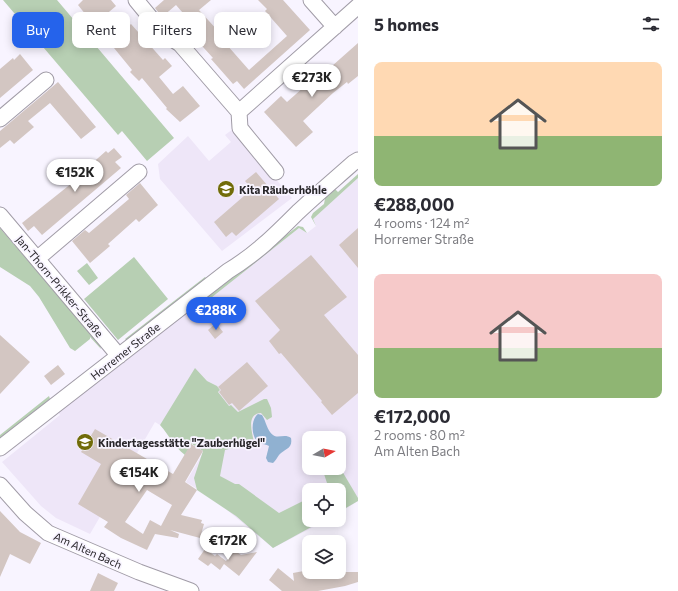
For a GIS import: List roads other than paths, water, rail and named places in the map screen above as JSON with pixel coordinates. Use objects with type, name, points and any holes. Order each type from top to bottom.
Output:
[{"type":"street","points":[[136,0],[164,34],[180,44],[239,112],[240,128],[276,172]]},
{"type":"street","points":[[311,0],[335,27]]},
{"type":"street","points":[[239,112],[358,6]]},
{"type":"street","points":[[0,119],[46,80]]},
{"type":"street","name":"Horremer Straße","points":[[0,448],[276,235],[299,212],[358,160]]},
{"type":"street","points":[[37,259],[139,172]]},
{"type":"street","name":"Jan-Thorn-Prikker-Straße","points":[[0,215],[119,356]]},
{"type":"street","name":"Am Alten Bach","points":[[0,484],[25,513],[48,533],[139,572],[191,591]]},
{"type":"water","points":[[258,414],[262,415],[269,431],[273,435],[291,438],[290,446],[279,455],[273,463],[268,462],[266,458],[269,446],[258,442],[254,435],[253,423]]},
{"type":"place","name":"Kita Räuberhöhle","points":[[226,189]]},
{"type":"place","name":"Kindertagesstätte \"Zauberhügel\"","points":[[85,442]]}]
